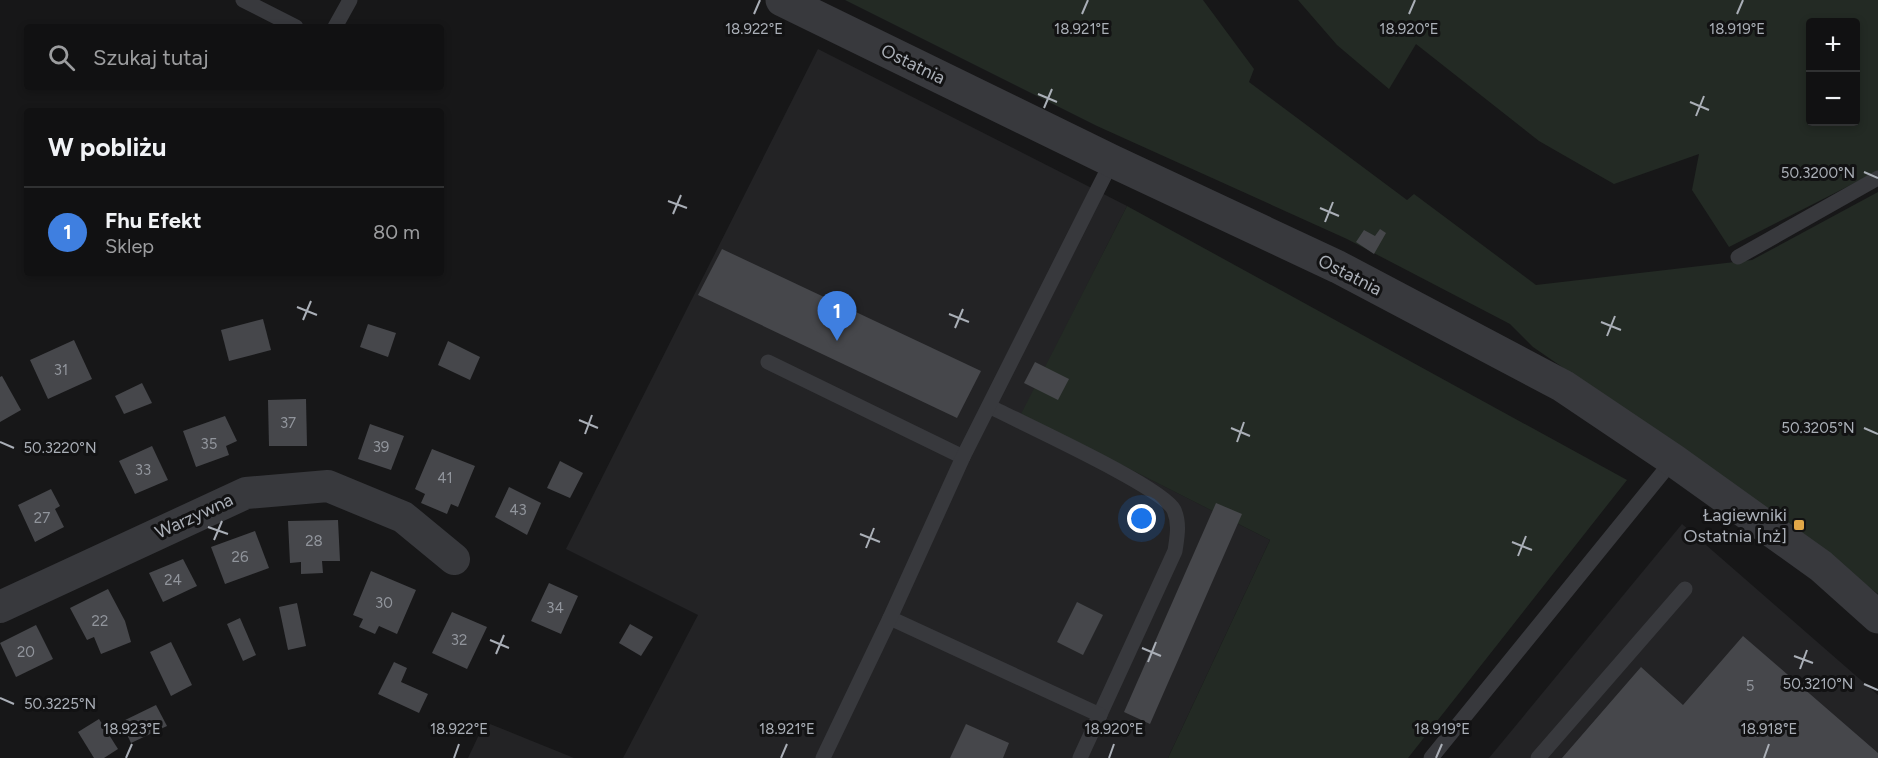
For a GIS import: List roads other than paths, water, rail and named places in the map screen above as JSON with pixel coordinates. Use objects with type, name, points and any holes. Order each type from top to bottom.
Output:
[{"type":"street","name":"Ostatnia","points":[[782,0],[1112,161],[1338,267],[1563,386],[1673,460],[1821,566],[1878,617]]},
{"type":"street","name":"Warzywna","points":[[0,607],[246,493],[328,486],[403,517],[454,559]]},
{"type":"lane","points":[[243,0],[290,24]]},
{"type":"lane","points":[[337,24],[350,0]]},
{"type":"lane","points":[[823,758],[963,457],[1112,161]]},
{"type":"lane","points":[[1738,257],[1878,178]]},
{"type":"lane","points":[[768,362],[963,457]]},
{"type":"lane","points":[[989,406],[1146,487],[1173,508],[1178,530],[1175,551],[1080,758]]},
{"type":"lane","points":[[1431,758],[1673,460]]},
{"type":"lane","points":[[1538,758],[1685,589]]},
{"type":"lane","points":[[890,618],[1100,715]]},
{"type":"place","name":"Fhu Efekt","points":[[837,341]]},
{"type":"place","name":"Łagiewniki Ostatnia [nż]","points":[[1799,525]]}]
